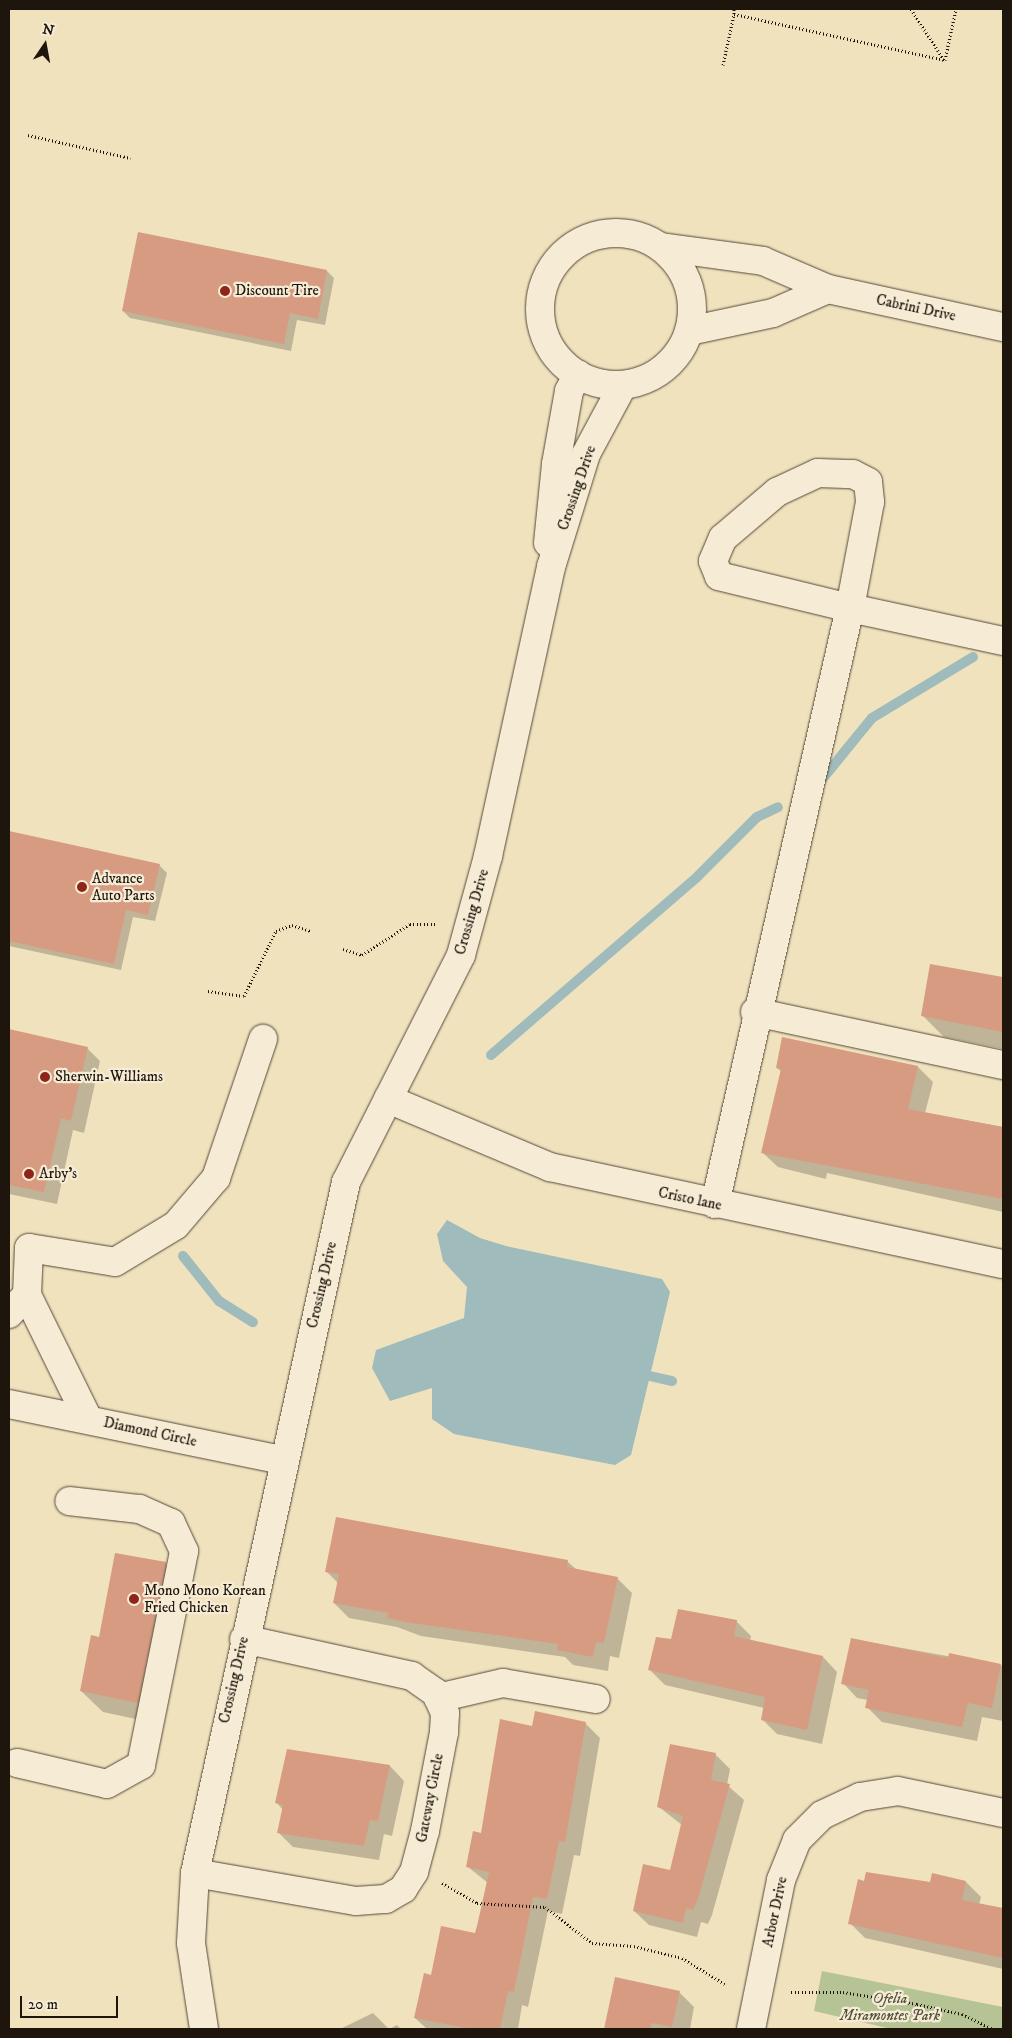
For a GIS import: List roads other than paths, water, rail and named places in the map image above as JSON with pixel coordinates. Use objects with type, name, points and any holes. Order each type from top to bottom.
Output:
[{"type":"street","points":[[613,232],[639,236],[661,247],[678,263],[689,284],[693,308],[689,331],[679,352],[664,368],[623,385],[578,374],[559,360],[544,332],[541,293],[549,271],[566,251],[588,238],[613,232]]},
{"type":"street","name":"Cabrini Drive","points":[[661,247],[763,261],[828,289],[1003,327]]},
{"type":"street","points":[[689,331],[773,313],[828,289]]},
{"type":"street","name":"Crossing Drive","points":[[551,567],[546,529],[569,391],[578,374]]},
{"type":"street","name":"Crossing Drive","points":[[204,2029],[191,1943],[195,1873],[282,1460],[346,1182],[461,955],[488,856],[551,567],[586,454],[623,385]]},
{"type":"street","points":[[715,1204],[756,1012],[850,608],[870,502],[868,482],[853,474],[818,473],[777,492],[740,520],[716,550],[713,561],[719,576],[850,608],[1003,641]]},
{"type":"street","points":[[756,1012],[1003,1064]]},
{"type":"street","points":[[88,1419],[18,1305],[29,1248],[115,1262],[176,1225],[216,1178],[263,1039]]},
{"type":"street","name":"Cristo lane","points":[[388,1099],[550,1167],[715,1204],[1003,1264]]},
{"type":"street","name":"Diamond Circle","points":[[12,1401],[282,1460]]},
{"type":"street","points":[[16,1763],[108,1784],[141,1766],[184,1551],[171,1523],[139,1509],[69,1501]]},
{"type":"street","points":[[244,1639],[412,1676],[438,1698],[503,1683],[596,1699]]},
{"type":"street","name":"Gateway Circle","points":[[195,1873],[356,1901],[386,1899],[403,1889],[414,1872],[444,1732],[444,1713],[438,1698]]},
{"type":"street","name":"Arbor Drive","points":[[751,2029],[781,1880],[797,1840],[822,1815],[860,1797],[898,1791],[1003,1813]]},
{"type":"water","points":[[447,1220],[480,1238],[506,1246],[662,1279],[670,1292],[631,1455],[615,1465],[454,1434],[432,1419],[432,1388],[390,1401],[372,1368],[376,1350],[464,1318],[467,1287],[443,1261],[437,1234]]},
{"type":"waterway","points":[[819,783],[872,718],[973,657]]},
{"type":"waterway","points":[[491,1055],[697,877],[757,817],[778,807]]},
{"type":"waterway","points":[[183,1256],[219,1301],[253,1322]]},
{"type":"waterway","points":[[637,1373],[672,1381]]},
{"type":"place","name":"Discount Tire","points":[[225,291]]},
{"type":"place","name":"Advance Auto Parts","points":[[82,887]]},
{"type":"place","name":"Sherwin-Williams","points":[[45,1077]]},
{"type":"place","name":"Arby's","points":[[29,1174]]},
{"type":"place","name":"Mono Mono Korean Fried Chicken","points":[[134,1599]]},
{"type":"park label","name":"Ofelia Miramontes Park","points":[[890,2006]]}]
